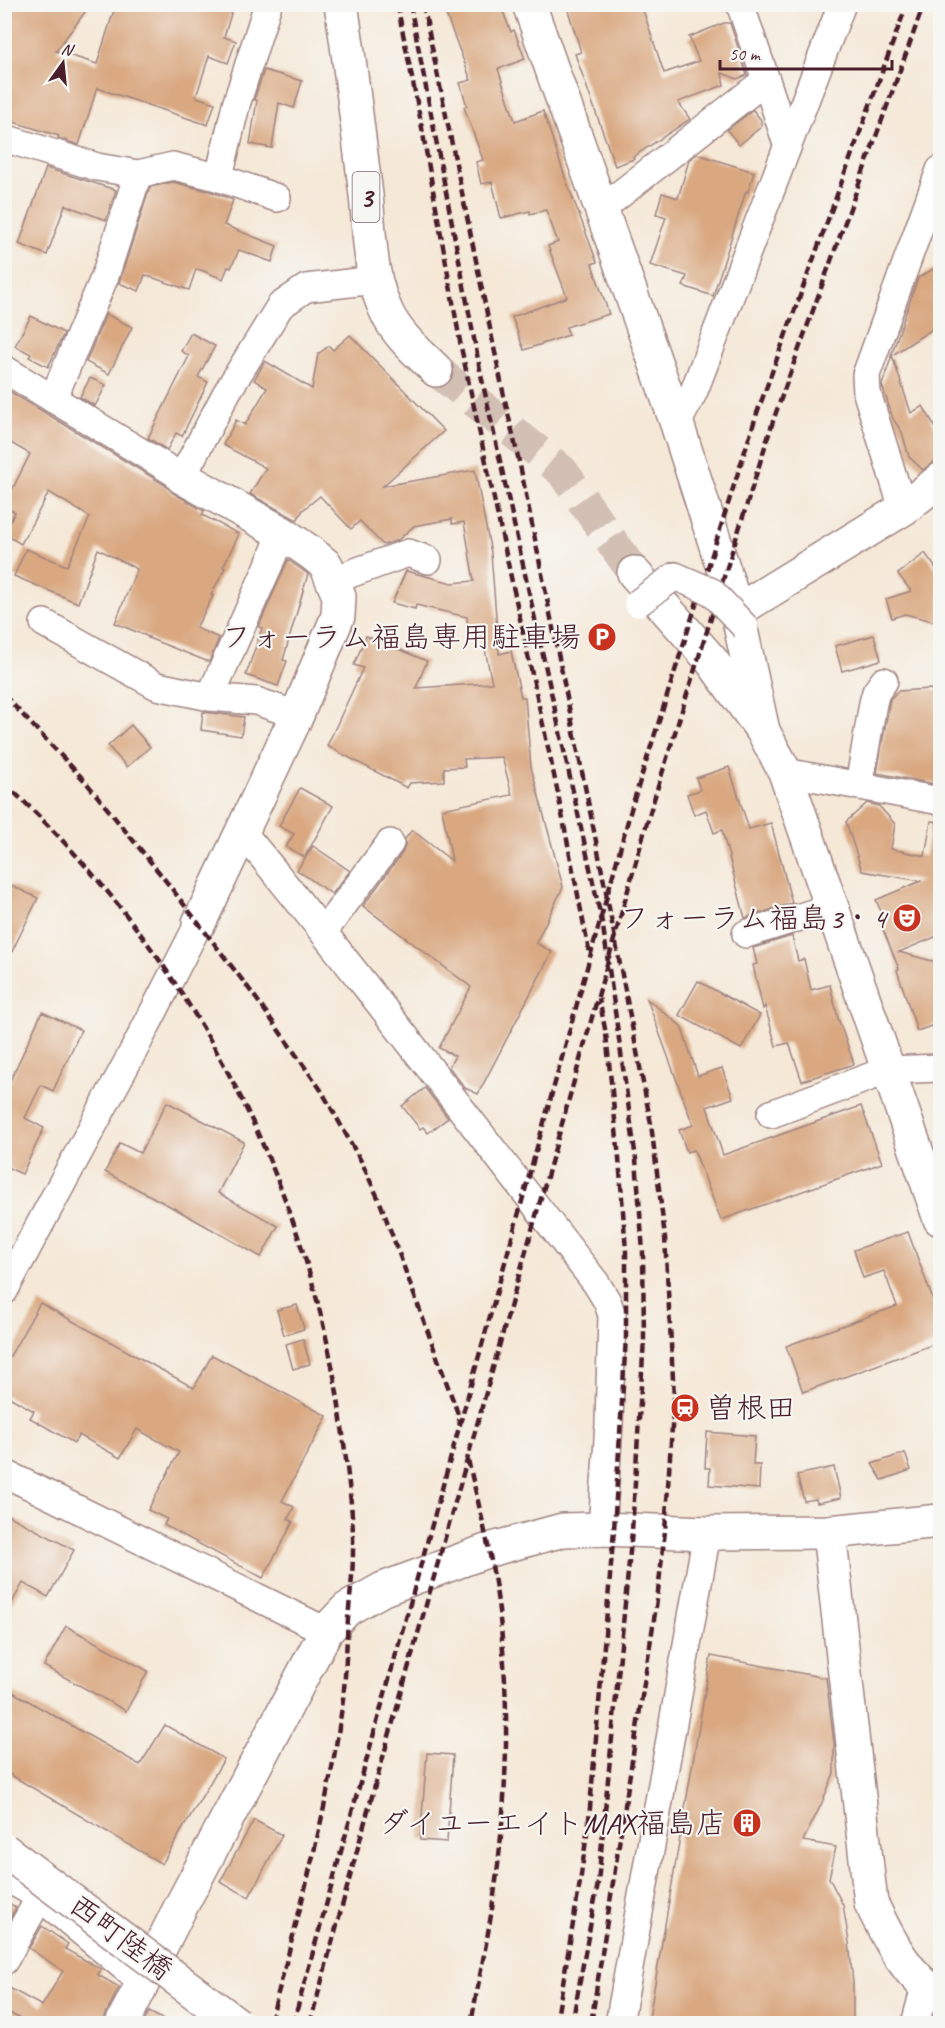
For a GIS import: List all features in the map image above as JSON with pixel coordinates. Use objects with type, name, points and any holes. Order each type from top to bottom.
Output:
[{"type":"street","points":[[217,177],[236,105],[268,4]]},
{"type":"street","name":"3","points":[[341,4],[351,66],[370,255],[375,280],[394,324],[405,340],[436,370]]},
{"type":"street","points":[[529,4],[677,424],[741,619],[763,731]]},
{"type":"street","points":[[740,4],[787,144]]},
{"type":"street","points":[[677,424],[694,392],[842,4]]},
{"type":"street","points":[[600,210],[766,80]]},
{"type":"street","points":[[4,138],[97,167],[138,174],[173,166],[217,177],[277,198]]},
{"type":"street","points":[[53,399],[105,276],[138,174]]},
{"type":"street","points":[[903,509],[867,393],[866,375],[940,174]]},
{"type":"street","points":[[182,477],[227,392],[280,306],[306,288],[375,280]]},
{"type":"street","points":[[4,369],[182,477],[282,533],[326,565],[339,596],[338,616],[297,715],[243,833],[131,1056],[4,1291]]},
{"type":"street","points":[[741,619],[903,509],[940,480]]},
{"type":"street","points":[[210,698],[282,533]]},
{"type":"street","points":[[333,580],[408,553],[428,560]]},
{"type":"street","points":[[741,619],[712,592],[675,576],[636,588],[711,660],[763,731],[785,772],[940,1219]]},
{"type":"street","points":[[44,623],[157,686],[210,698],[256,701],[297,715]]},
{"type":"street","points":[[859,786],[873,703],[876,692],[884,681]]},
{"type":"street","points":[[785,772],[940,801]]},
{"type":"street","points":[[243,833],[324,931],[383,1011],[596,1283],[607,1301],[612,1315],[609,1424],[602,1529]]},
{"type":"street","points":[[324,931],[390,843]]},
{"type":"street","points":[[746,934],[832,907]]},
{"type":"street","points":[[771,1114],[888,1070],[934,1066],[940,1068]]},
{"type":"street","points":[[4,1473],[326,1630]]},
{"type":"street","points":[[122,2024],[326,1630],[347,1609],[383,1589],[440,1567],[489,1550],[563,1530],[602,1529],[707,1533],[829,1532],[940,1521]]},
{"type":"street","points":[[829,1532],[871,1903],[894,1950],[933,1991],[915,2024]]},
{"type":"street","points":[[618,2024],[707,1533]]},
{"type":"street","name":"西町陸橋","points":[[4,1850],[237,2024]]},
{"type":"street","points":[[4,1876],[40,1897],[143,1983]]},
{"type":"street","points":[[4,1961],[40,1897]]},
{"type":"building","points":[[4,4],[91,4],[56,51],[97,64],[116,4],[234,4],[224,37],[236,41],[228,63],[209,56],[196,97],[215,103],[208,125],[97,88],[79,145],[58,138],[59,136],[4,119]]},
{"type":"building","points":[[442,4],[500,4],[511,32],[514,30],[525,59],[498,69],[515,121],[543,111],[597,262],[592,264],[609,314],[566,327],[569,335],[524,350],[512,317],[567,297],[548,246],[558,242],[546,210],[530,214],[530,211],[501,218],[492,182],[481,184],[476,162],[483,160],[464,107],[467,106],[460,83],[471,80]]},
{"type":"building","points":[[566,4],[641,4],[664,73],[699,61],[689,37],[724,23],[730,23],[747,75],[737,79],[722,73],[724,85],[678,102],[690,119],[633,157],[634,159],[615,166],[575,54],[581,52]]},
{"type":"building","points":[[264,70],[302,81],[294,108],[279,103],[272,148],[250,144],[257,100],[254,100]]},
{"type":"building","points":[[753,110],[761,120],[761,127],[739,145],[727,130]]},
{"type":"building","points":[[697,154],[754,172],[713,296],[683,286],[687,276],[650,265],[666,217],[656,214],[662,193],[678,198],[689,160]]},
{"type":"building","points":[[46,168],[116,190],[106,220],[65,205],[47,255],[19,244]]},
{"type":"building","points":[[173,182],[233,200],[224,225],[277,246],[272,262],[239,250],[223,279],[196,269],[189,290],[145,275],[139,291],[119,283],[150,187]]},
{"type":"building","points":[[940,265],[940,324],[891,356],[918,278]]},
{"type":"building","points":[[106,314],[132,327],[109,374],[86,362]]},
{"type":"building","points":[[31,316],[64,333],[48,367],[29,357],[31,354],[15,346]]},
{"type":"building","points":[[191,333],[215,346],[198,377],[208,382],[182,436],[176,433],[167,450],[148,438],[189,356],[181,351]]},
{"type":"building","points":[[350,335],[444,431],[383,486],[475,470],[491,553],[499,654],[511,651],[521,697],[525,697],[531,767],[563,887],[536,943],[552,952],[478,1094],[465,1088],[449,1067],[455,1056],[439,1048],[471,987],[363,906],[403,852],[405,839],[412,830],[452,861],[442,809],[512,795],[502,757],[464,759],[465,767],[444,768],[444,781],[410,783],[407,788],[327,746],[363,668],[354,665],[366,636],[427,661],[416,688],[492,683],[481,630],[468,631],[467,617],[416,605],[415,609],[392,603],[406,571],[452,583],[474,581],[464,522],[452,524],[452,519],[414,526],[398,540],[383,545],[360,521],[351,529],[320,496],[303,510],[297,520],[250,494],[266,468],[223,445],[236,420],[245,425],[267,388],[254,380],[265,361],[312,389],[318,354],[329,346],[333,350]]},
{"type":"building","points":[[892,355],[911,413],[923,406],[940,435],[940,457],[923,470],[909,457],[902,432],[893,419],[882,385]]},
{"type":"building","points":[[90,378],[106,385],[95,406],[80,397]]},
{"type":"building","points":[[4,388],[165,485],[173,493],[204,511],[202,515],[239,534],[211,595],[213,596],[196,628],[219,638],[209,662],[115,623],[137,569],[98,549],[78,603],[14,576],[26,549],[67,566],[90,517],[49,492],[21,544],[4,534],[15,512],[4,506],[4,486],[12,490],[30,454],[4,439]]},
{"type":"building","points":[[925,553],[940,574],[940,623],[905,614],[892,618],[886,599],[911,591],[898,574]]},
{"type":"building","points":[[288,560],[308,574],[283,660],[287,661],[278,686],[246,675],[262,628],[259,626]]},
{"type":"building","points":[[874,635],[881,660],[842,671],[835,646]]},
{"type":"building","points":[[930,689],[940,691],[940,785],[877,773],[890,699],[898,691]]},
{"type":"building","points":[[203,712],[244,717],[241,736],[201,730]]},
{"type":"building","points":[[131,725],[150,747],[127,767],[108,746]]},
{"type":"building","points":[[729,767],[749,829],[771,823],[792,903],[745,918],[722,830],[714,833],[706,810],[694,815],[687,794],[700,790],[696,778]]},
{"type":"building","points":[[300,788],[333,806],[305,857],[286,847],[294,834],[279,826]]},
{"type":"building","points":[[867,803],[879,806],[895,824],[891,849],[925,856],[931,821],[940,822],[940,935],[899,952],[940,963],[940,1023],[917,1031],[897,970],[899,969],[878,917],[883,916],[876,900],[921,881],[862,871],[846,822]]},
{"type":"building","points":[[313,846],[350,871],[332,894],[297,870]]},
{"type":"building","points":[[4,882],[38,898],[4,968]]},
{"type":"building","points":[[792,936],[798,961],[804,959],[811,990],[830,985],[838,1018],[854,1064],[802,1081],[789,1043],[776,1046],[765,1006],[763,1009],[753,965],[757,964],[753,948]]},
{"type":"building","points":[[698,981],[760,1015],[741,1049],[679,1015]]},
{"type":"building","points":[[647,999],[681,1026],[698,1076],[722,1068],[733,1098],[707,1107],[723,1155],[861,1106],[882,1163],[721,1220],[694,1150],[687,1152],[679,1130],[693,1125]]},
{"type":"building","points":[[42,1012],[81,1030],[53,1091],[41,1085],[25,1118],[44,1128],[22,1174],[4,1166],[4,1094]]},
{"type":"building","points":[[425,1088],[448,1118],[428,1133],[423,1127],[420,1129],[402,1106]]},
{"type":"building","points":[[167,1102],[244,1142],[218,1193],[278,1226],[261,1257],[105,1172],[120,1143],[140,1153]]},
{"type":"building","points":[[908,1232],[940,1319],[940,1342],[803,1392],[786,1346],[897,1306],[884,1271],[863,1278],[854,1250]]},
{"type":"building","points":[[40,1303],[194,1388],[212,1355],[327,1416],[282,1501],[294,1507],[288,1519],[293,1522],[263,1578],[164,1525],[167,1519],[148,1510],[179,1452],[137,1429],[120,1458],[79,1435],[74,1443],[30,1418],[34,1411],[4,1394],[4,1367]]},
{"type":"building","points":[[297,1305],[304,1329],[284,1335],[277,1310]]},
{"type":"building","points":[[303,1339],[310,1364],[293,1369],[286,1344]]},
{"type":"building","points":[[707,1432],[755,1436],[753,1465],[760,1465],[759,1489],[709,1485],[710,1468],[705,1468]]},
{"type":"building","points":[[905,1453],[911,1470],[882,1480],[872,1464]]},
{"type":"building","points":[[834,1467],[841,1498],[817,1503],[816,1499],[804,1501],[797,1475]]},
{"type":"building","points":[[4,1513],[74,1550],[48,1597],[23,1583],[4,1617]]},
{"type":"building","points":[[66,1626],[148,1671],[126,1711],[44,1666]]},
{"type":"building","name":"ダイユーエイトMAX福島店","points":[[711,1656],[826,1678],[834,1743],[834,1773],[803,1841],[836,1847],[829,1878],[843,1905],[853,1983],[853,2024],[648,2024]]},
{"type":"building","points":[[4,1687],[140,1765],[165,1725],[224,1759],[162,1864],[4,1771]]},
{"type":"building","points":[[427,1753],[453,1755],[447,1842],[420,1840]]},
{"type":"building","points":[[254,1820],[282,1835],[249,1897],[220,1882]]},
{"type":"building","points":[[4,1899],[16,1908],[4,1928]]},
{"type":"building","points":[[42,1926],[68,1944],[65,1949],[101,1969],[98,1975],[119,1987],[105,2016],[104,2024],[29,2024],[4,2010],[4,1985],[42,2006],[63,1971],[29,1948]]},
{"type":"building","points":[[149,2012],[172,2024],[143,2024]]},
{"type":"tunnel","points":[[436,370],[562,471],[634,573]]},
{"type":"railway","points":[[397,4],[420,117],[461,347],[557,789],[589,951]]},
{"type":"railway","points":[[410,4],[481,375],[603,927],[636,1159],[643,1252],[644,1339],[632,1531],[598,1883],[572,2024]]},
{"type":"railway","points":[[423,4],[597,846],[651,1124],[665,1237],[674,1397],[665,1531],[657,1600],[591,2024]]},
{"type":"railway","points":[[293,2024],[632,806],[757,413],[907,4]]},
{"type":"railway","points":[[310,2024],[367,1814],[650,812],[774,418],[924,4]]},
{"type":"railway","points":[[4,695],[85,781],[162,876],[253,994],[321,1090],[361,1161],[380,1202],[457,1411],[460,1425]]},
{"type":"railway","points":[[4,783],[71,850],[132,923],[186,1000],[233,1083],[273,1169],[305,1258],[329,1350],[344,1443],[353,1525],[344,1685],[336,1747],[320,1827],[270,2024]]},
{"type":"railway","points":[[556,2024],[589,1819],[614,1530],[626,1337],[626,1251],[619,1158],[606,1034],[599,998]]},
{"type":"railway","points":[[468,1460],[486,1535],[496,1592],[503,1647],[506,1720],[504,1794],[498,1866],[471,2024]]},
{"type":"place","name":"フォーラム福島専用駐車場","points":[[602,637]]},
{"type":"place","name":"フォーラム福島3・4","points":[[907,918]]},
{"type":"place","name":"曽根田","points":[[685,1408]]},
{"type":"place","name":"ダイユーエイトMAX福島店","points":[[747,1823]]}]
